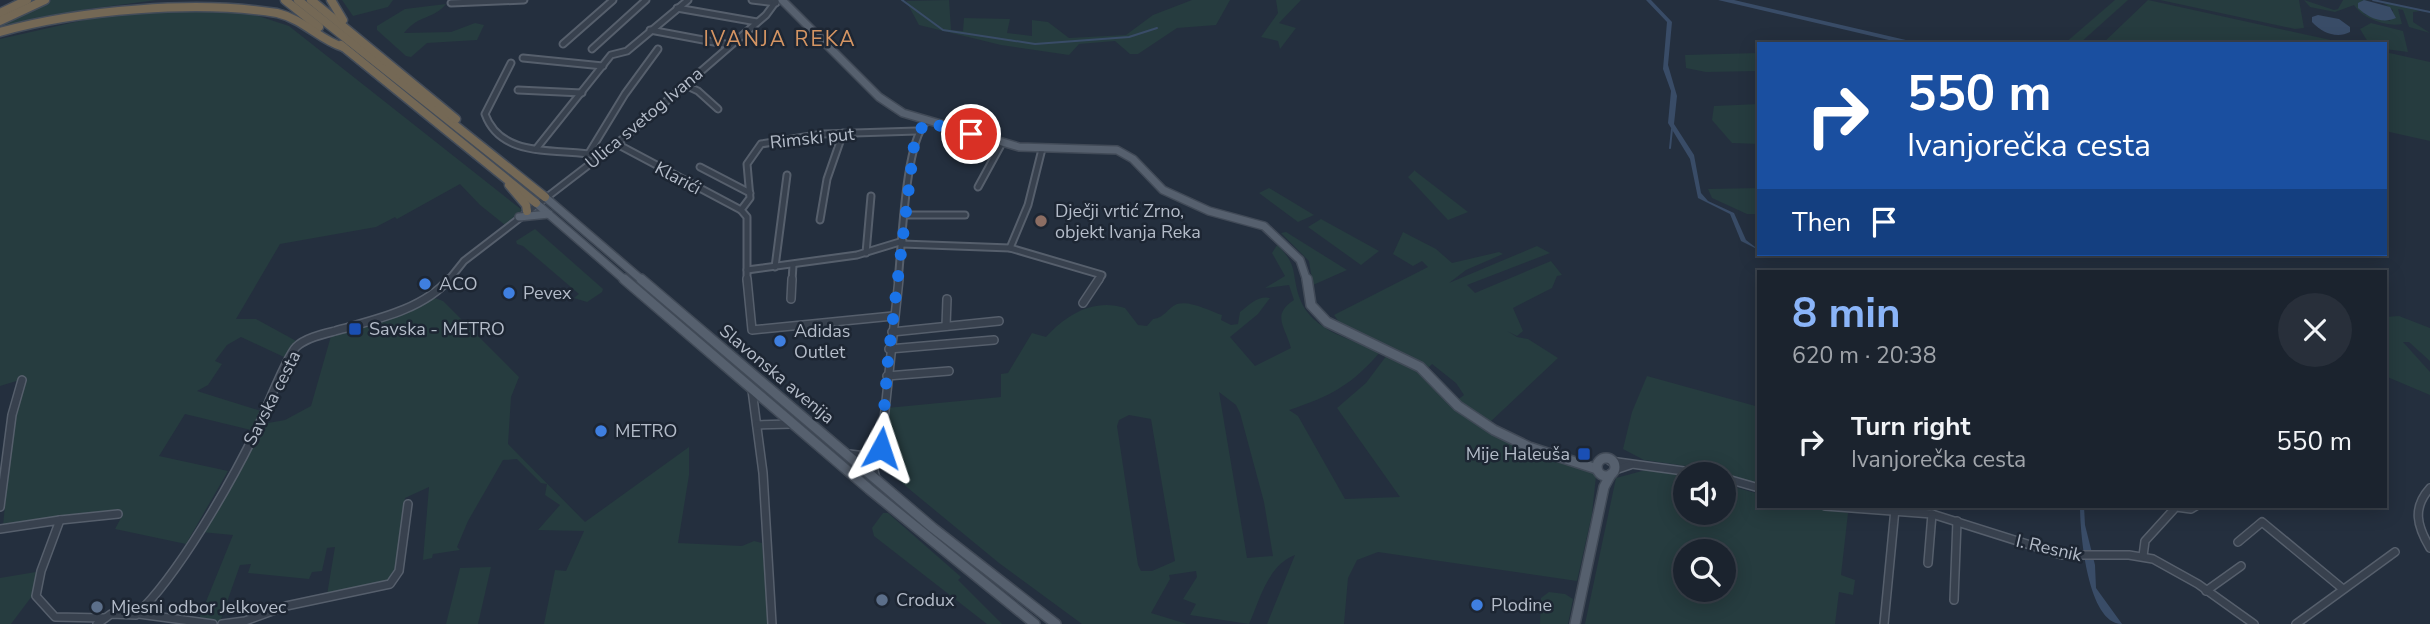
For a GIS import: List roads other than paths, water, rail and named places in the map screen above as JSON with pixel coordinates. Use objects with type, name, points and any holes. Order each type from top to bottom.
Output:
[{"type":"highway","points":[[0,17],[27,0]]},
{"type":"highway","points":[[0,17],[34,0]]},
{"type":"highway","points":[[0,17],[45,0]]},
{"type":"highway","points":[[285,0],[536,203]]},
{"type":"highway","points":[[298,0],[545,197]]},
{"type":"highway","points":[[311,0],[439,103],[464,127],[465,133]]},
{"type":"highway","points":[[331,0],[352,33]]},
{"type":"highway","points":[[0,32],[109,6],[203,1],[277,13],[312,27],[337,46],[344,47]]},
{"type":"highway","points":[[508,180],[527,211]]},
{"type":"main road","points":[[778,1],[883,101],[902,113],[1002,143],[1042,149],[1096,147],[1117,150],[1131,158],[1158,187],[1169,194],[1209,211],[1264,226],[1300,260],[1307,277],[1310,301],[1324,320],[1420,368],[1458,406],[1494,430],[1529,447],[1610,466]]},
{"type":"main road","name":"Slavonska avenija","points":[[545,197],[876,479],[1056,624]]},
{"type":"main road","name":"Slavonska avenija","points":[[536,203],[944,553],[1035,624]]},
{"type":"main road","points":[[519,218],[549,214]]},
{"type":"main road","points":[[1561,456],[1598,470],[1610,466]]},
{"type":"main road","points":[[1604,487],[1598,462],[1610,466]]},
{"type":"main road","points":[[1575,624],[1610,466]]},
{"type":"street","points":[[451,3],[524,0]]},
{"type":"street","points":[[563,44],[613,0]]},
{"type":"street","points":[[593,50],[646,0]]},
{"type":"street","points":[[536,149],[611,55],[622,54],[688,0]]},
{"type":"street","points":[[752,0],[778,1]]},
{"type":"street","name":"Ulica svetog Ivana","points":[[536,203],[617,144],[778,1]]},
{"type":"street","points":[[677,8],[757,22]]},
{"type":"street","points":[[650,30],[730,45]]},
{"type":"street","points":[[589,153],[625,94],[658,49]]},
{"type":"street","points":[[523,58],[603,66]]},
{"type":"street","points":[[511,63],[499,83],[485,117],[508,142],[536,149],[601,156]]},
{"type":"street","points":[[685,85],[698,91],[718,109]]},
{"type":"street","points":[[518,90],[582,93]]},
{"type":"street","points":[[876,479],[873,466],[881,448],[904,215],[917,131],[926,122]]},
{"type":"street","name":"Rimski put","points":[[741,210],[749,202],[747,164],[761,144],[843,133],[917,131]]},
{"type":"street","points":[[820,220],[827,179],[843,133]]},
{"type":"street","points":[[978,187],[1002,143]]},
{"type":"street","name":"Klarići","points":[[617,144],[741,210]]},
{"type":"street","points":[[1010,248],[1028,205],[1042,149]]},
{"type":"street","points":[[701,167],[750,193]]},
{"type":"street","points":[[775,267],[787,175]]},
{"type":"street","points":[[866,253],[871,196]]},
{"type":"street","name":"Savska cesta","points":[[139,614],[192,542],[255,433],[296,347],[309,339],[389,315],[439,291],[457,266],[536,203]]},
{"type":"street","points":[[741,210],[747,217],[747,270],[752,330],[893,316]]},
{"type":"street","points":[[904,215],[965,215]]},
{"type":"street","points":[[747,270],[866,253],[902,242],[1010,248],[1102,275],[1083,303]]},
{"type":"street","points":[[792,299],[793,265]]},
{"type":"street","points":[[946,326],[947,299]]},
{"type":"street","points":[[892,332],[999,321]]},
{"type":"street","points":[[889,349],[994,340]]},
{"type":"street","points":[[887,376],[949,371]]},
{"type":"street","points":[[0,507],[12,415],[22,380]]},
{"type":"street","points":[[752,388],[772,624]]},
{"type":"street","points":[[757,425],[792,424]]},
{"type":"street","points":[[844,452],[863,458],[875,457]]},
{"type":"street","points":[[1610,466],[1646,464],[1673,468]]},
{"type":"street","points":[[1736,481],[1757,487]]},
{"type":"street","points":[[2430,488],[2420,497],[2416,511],[2418,528],[2430,548]]},
{"type":"street","points":[[222,624],[245,621],[286,606],[390,584],[399,571],[408,504]]},
{"type":"street","name":"I. Resnik","points":[[1872,508],[1932,514],[2046,551],[2079,558],[2143,556],[2173,568],[2254,624]]},
{"type":"street","points":[[2143,556],[2145,541],[2173,508]]},
{"type":"street","points":[[1884,624],[1895,509]]},
{"type":"street","points":[[0,528],[118,514]]},
{"type":"street","points":[[1928,563],[1932,514]]},
{"type":"street","points":[[60,520],[41,570],[36,596],[55,617],[104,618]]},
{"type":"street","points":[[1954,600],[1957,521]]},
{"type":"street","points":[[2238,542],[2262,522],[2343,589]]},
{"type":"street","points":[[2296,624],[2395,552]]},
{"type":"street","points":[[2206,591],[2241,566]]},
{"type":"street","points":[[97,624],[114,614],[139,614],[213,624]]},
{"type":"water","points":[[1646,0],[1651,0],[1672,22],[1668,65],[1677,96],[1674,124],[1694,155],[1701,193],[1708,201],[1734,213],[1746,240],[1757,249],[1741,241],[1730,214],[1698,198],[1690,159],[1668,123],[1671,91],[1663,69],[1667,22]]},
{"type":"water","points":[[1718,0],[1734,0],[1914,42],[1897,42]]},
{"type":"water","points":[[2364,0],[2390,7],[2396,18],[2381,20],[2366,15],[2358,8],[2358,3]]},
{"type":"water","points":[[2318,15],[2339,19],[2350,27],[2350,32],[2335,35],[2325,32],[2312,22],[2312,17]]},
{"type":"water","points":[[2080,508],[2084,508],[2085,525],[2095,565],[2096,588],[2122,624],[2110,620],[2093,593],[2082,535]]},
{"type":"waterway","points":[[902,0],[943,30],[1035,44],[1129,37],[1157,28]]},
{"type":"waterway","points":[[2373,0],[2430,12]]},
{"type":"waterway","points":[[1670,148],[1672,129]]},
{"type":"place","name":"Dječji vrtić Zrno, objekt Ivanja Reka","points":[[1041,221]]},
{"type":"place","name":"ACO","points":[[425,284]]},
{"type":"place","name":"Pevex","points":[[509,293]]},
{"type":"place","name":"Savska - METRO","points":[[355,329]]},
{"type":"place","name":"Adidas Outlet","points":[[780,341]]},
{"type":"place","name":"METRO","points":[[601,431]]},
{"type":"place","name":"Mije Haleuša","points":[[1584,454]]},
{"type":"place","name":"Crodux","points":[[882,600]]},
{"type":"place","name":"Plodine","points":[[1477,605]]},
{"type":"place","name":"Mjesni odbor Jelkovec","points":[[97,607]]},
{"type":"district","name":"IVANJA REKA","points":[[780,39]]}]
